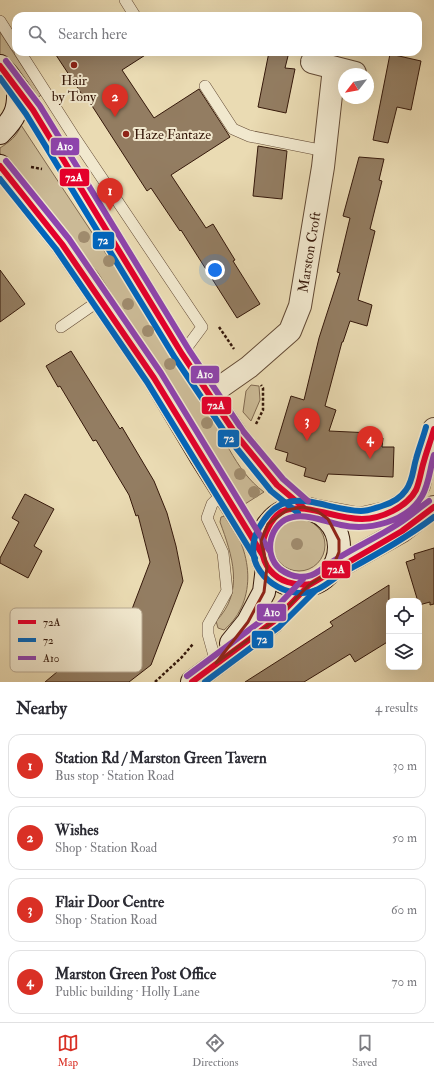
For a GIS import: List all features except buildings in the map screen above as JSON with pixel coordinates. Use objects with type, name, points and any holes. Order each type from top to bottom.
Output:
[{"type":"street","points":[[312,62],[338,69]]},
{"type":"street","points":[[0,66],[18,89],[182,354],[237,436],[277,485],[310,509],[328,519],[334,527],[339,540],[339,552],[331,571]]},
{"type":"street","name":"Marston Croft","points":[[209,395],[249,366],[290,331],[300,306],[325,151],[334,68]]},
{"type":"street","points":[[0,133],[15,117],[19,101],[18,89]]},
{"type":"street","points":[[0,166],[62,244],[154,378],[264,561],[281,581],[293,585],[309,585],[321,580],[331,571],[402,531],[434,507]]},
{"type":"street","points":[[216,663],[248,622],[264,592],[264,561],[261,541],[268,524],[278,514],[287,510],[310,509],[360,520],[391,512],[408,502],[427,478],[423,465],[434,429]]},
{"type":"street","points":[[192,682],[274,622],[309,585]]},
{"type":"lane","points":[[125,0],[133,12]]},
{"type":"lane","points":[[0,21],[12,40]]},
{"type":"lane","points":[[23,56],[202,327],[182,354]]},
{"type":"lane","points":[[205,86],[233,129],[249,136],[325,151]]},
{"type":"lane","points":[[61,327],[100,300]]},
{"type":"lane","points":[[216,663],[208,634],[208,625],[227,591],[223,553],[207,518],[212,504],[223,493]]},
{"type":"path","points":[[155,682],[182,657],[197,638]]},
{"type":"highlighted area","points":[[303,507],[317,511],[328,519],[339,540],[339,552],[331,571],[309,585],[274,621],[216,663],[248,622],[264,592],[267,567],[261,541],[268,524],[287,510]]},
{"type":"shaded area","points":[[0,32],[12,50],[12,56],[16,56],[41,95],[34,101],[0,56]]},
{"type":"shaded area","points":[[21,125],[202,400],[236,461],[244,473],[264,492],[245,504],[98,273],[0,153],[0,148],[15,136]]},
{"type":"shaded area","points":[[251,385],[259,386],[260,400],[251,421],[243,412],[246,391]]},
{"type":"shaded area","points":[[225,516],[234,529],[241,544],[246,559],[248,574],[247,589],[243,604],[235,618],[224,630],[218,628],[216,621],[225,610],[231,598],[233,586],[232,560],[220,522],[221,517]]},
{"type":"shaded area","points":[[294,519],[304,519],[318,526],[325,540],[325,550],[318,564],[304,571],[294,571],[284,567],[277,560],[273,550],[273,540],[277,530],[284,523]]},
{"type":"transit line","name":"A10","points":[[6,61],[40,106],[189,350],[243,431],[283,479],[308,501]]},
{"type":"transit line","name":"72A","points":[[0,66],[33,110],[182,354],[237,436],[277,485],[303,507]]},
{"type":"transit line","name":"72","points":[[0,78],[26,114],[175,358],[230,440],[271,491],[298,513]]},
{"type":"transit line","name":"A10","points":[[6,161],[69,239],[161,373],[269,550]]},
{"type":"transit line","name":"72A","points":[[0,166],[62,244],[154,378],[262,554]]},
{"type":"transit line","name":"72","points":[[0,179],[56,249],[147,382],[255,558]]},
{"type":"transit line","name":"72","points":[[426,427],[410,483],[404,493],[398,498],[386,505],[364,511],[305,501],[292,501],[280,505],[269,513],[256,533],[253,544],[255,561],[260,571],[273,584],[295,593],[307,593],[318,589],[377,554],[434,517]]},
{"type":"transit line","name":"72A","points":[[434,429],[416,490],[400,507],[377,517],[362,519],[348,518],[298,508],[281,512],[270,524],[263,540],[262,551],[265,562],[270,570],[287,582],[311,584],[402,531],[434,507]]},
{"type":"transit line","name":"A10","points":[[429,501],[398,524],[338,558],[310,576],[300,577],[285,572],[274,563],[271,555],[270,547],[274,531],[285,520],[293,517],[299,516],[352,527],[363,527],[386,522],[407,512],[422,496],[428,481],[434,455]]},
{"type":"transit line","name":"A10","points":[[187,676],[269,615],[303,579]]},
{"type":"transit line","name":"72A","points":[[192,682],[274,621],[309,585]]},
{"type":"transit line","name":"72","points":[[205,682],[279,627],[315,591]]},
{"type":"place","name":"Hair by Tony","points":[[74,65]]},
{"type":"place","name":"Wishes","points":[[115,117]]},
{"type":"place","name":"Haze Fantaze","points":[[126,134]]},
{"type":"place","name":"Station Rd / Marston Green Tavern","points":[[110,211]]},
{"type":"place","name":"Flair Door Centre","points":[[307,441]]},
{"type":"place","name":"Marston Green Post Office","points":[[370,459]]}]
